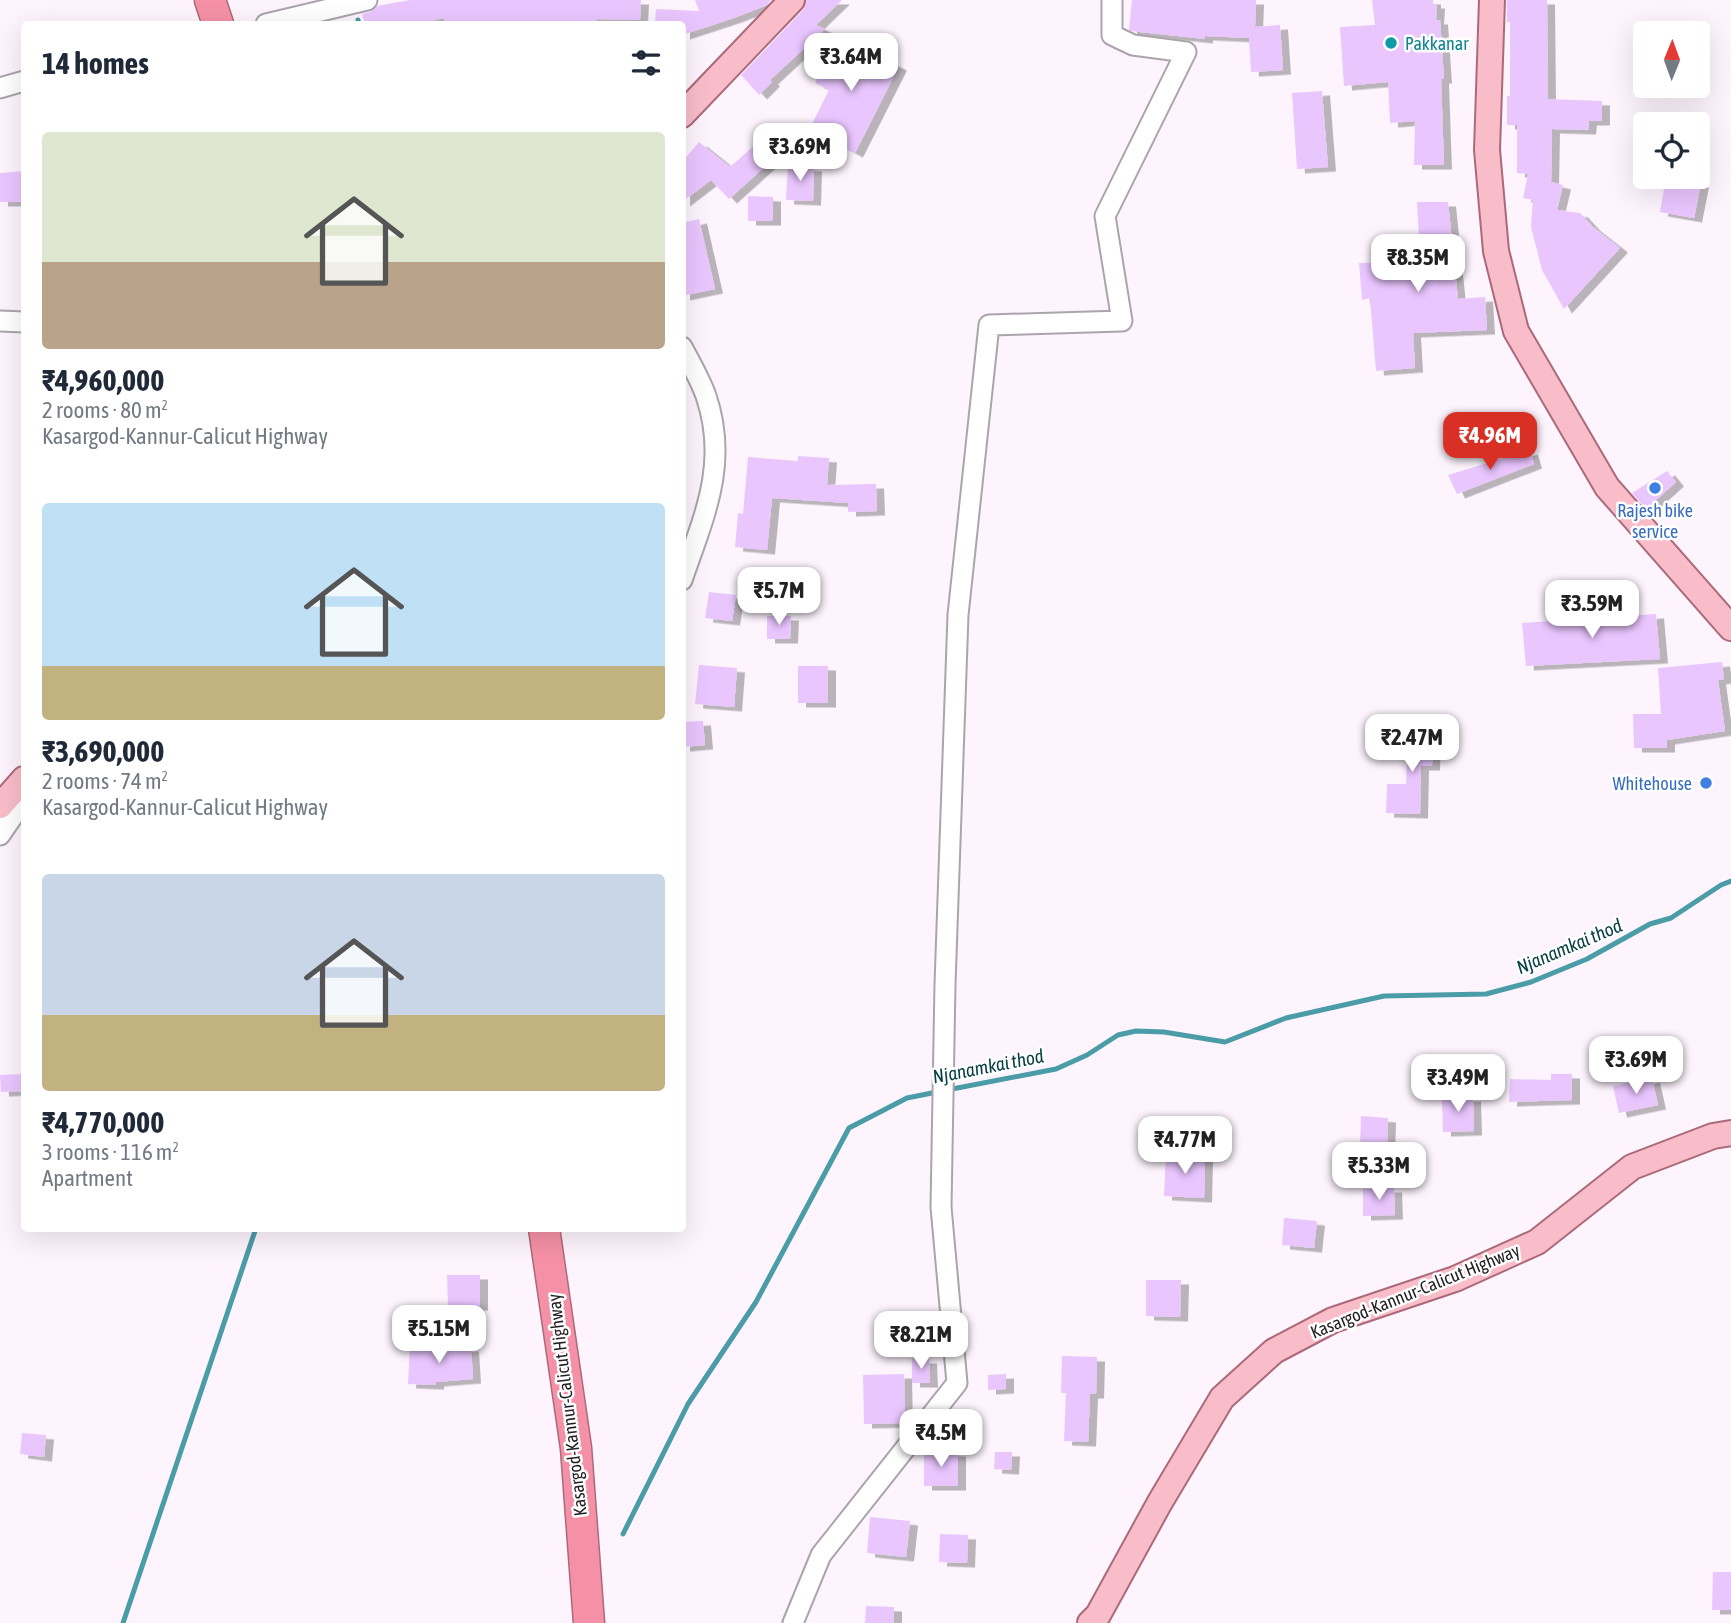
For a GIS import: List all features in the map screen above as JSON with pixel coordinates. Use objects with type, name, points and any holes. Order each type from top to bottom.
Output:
[{"type":"highway","points":[[210,0],[217,21]]},
{"type":"highway","name":"Kasargod-Kannur-Calicut Highway","points":[[545,1232],[576,1448],[589,1623]]},
{"type":"main road","points":[[686,111],[792,0]]},
{"type":"main road","points":[[1492,0],[1487,150],[1496,251],[1516,331],[1607,487],[1731,628]]},
{"type":"main road","points":[[0,806],[21,782]]},
{"type":"main road","name":"Kasargod-Kannur-Calicut Highway","points":[[1090,1623],[1098,1615],[1160,1502],[1222,1398],[1274,1351],[1333,1320],[1455,1279],[1537,1242],[1632,1167],[1713,1136],[1731,1133]]},
{"type":"street","points":[[279,21],[367,0]]},
{"type":"street","points":[[793,1623],[821,1555],[957,1383],[941,1208],[944,984],[958,615],[989,325],[1122,321],[1105,216],[1186,52],[1133,44],[1112,35],[1112,0]]},
{"type":"street","points":[[0,88],[21,82]]},
{"type":"street","points":[[0,321],[21,322]]},
{"type":"street","points":[[686,355],[705,395],[714,429],[716,461],[708,504],[686,568]]},
{"type":"street","points":[[0,791],[21,774]]},
{"type":"street","points":[[0,835],[21,804]]},
{"type":"building","points":[[410,0],[641,0],[640,20],[596,19],[597,21],[444,21],[444,18],[430,21],[364,21],[362,14],[377,6]]},
{"type":"building","points":[[695,0],[771,0],[767,5],[686,34],[686,21],[655,21],[656,9],[699,11]]},
{"type":"building","points":[[806,0],[842,0],[816,25],[825,29],[770,80],[772,82],[759,95],[741,75],[803,10]]},
{"type":"building","points":[[1132,0],[1256,0],[1255,27],[1280,25],[1283,70],[1251,72],[1249,38],[1205,36],[1205,39],[1131,31]]},
{"type":"building","points":[[1372,0],[1433,0],[1433,4],[1437,4],[1436,20],[1440,20],[1444,79],[1441,79],[1444,165],[1414,165],[1415,121],[1390,123],[1388,82],[1344,86],[1340,27],[1375,25]]},
{"type":"building","points":[[1507,0],[1547,0],[1548,99],[1602,101],[1602,121],[1589,121],[1588,130],[1552,129],[1551,182],[1563,185],[1557,210],[1580,213],[1620,248],[1564,309],[1542,270],[1531,227],[1533,200],[1523,198],[1528,174],[1517,173],[1517,125],[1507,125],[1507,96],[1510,96],[1510,22],[1507,22]]},
{"type":"building","points":[[838,36],[899,66],[855,153],[809,130],[829,90],[815,83]]},
{"type":"building","points":[[1322,91],[1328,167],[1297,169],[1292,93]]},
{"type":"building","points":[[765,136],[780,153],[729,199],[711,180],[686,199],[686,157],[699,142],[730,167]]},
{"type":"building","points":[[788,165],[814,167],[813,201],[786,200]]},
{"type":"building","points":[[21,171],[21,202],[0,202],[0,173]]},
{"type":"building","points":[[1664,189],[1700,189],[1694,218],[1660,212]]},
{"type":"building","points":[[748,196],[773,197],[773,221],[748,221]]},
{"type":"building","points":[[1417,202],[1448,202],[1458,299],[1485,297],[1487,330],[1413,333],[1415,368],[1376,371],[1370,298],[1362,300],[1359,263],[1420,261]]},
{"type":"building","points":[[699,219],[715,289],[686,295],[686,222]]},
{"type":"building","points":[[1530,450],[1534,464],[1457,494],[1448,475]]},
{"type":"building","points":[[798,456],[829,458],[827,485],[876,484],[877,511],[848,512],[848,503],[772,498],[767,550],[735,547],[738,513],[743,514],[748,457],[798,461]]},
{"type":"building","name":"Rajesh bike service","points":[[1667,471],[1676,482],[1646,509],[1632,493]]},
{"type":"building","points":[[709,592],[736,595],[732,621],[705,618]]},
{"type":"building","points":[[1656,614],[1660,659],[1526,666],[1522,623]]},
{"type":"building","points":[[767,616],[791,616],[790,639],[767,639]]},
{"type":"building","points":[[1722,662],[1724,679],[1718,680],[1725,731],[1667,740],[1667,748],[1634,748],[1633,714],[1661,714],[1658,668]]},
{"type":"building","points":[[699,665],[737,668],[734,707],[695,704]]},
{"type":"building","points":[[798,666],[828,666],[828,703],[798,703]]},
{"type":"building","points":[[703,721],[705,745],[686,747],[686,722]]},
{"type":"building","points":[[1408,729],[1433,730],[1432,766],[1421,766],[1420,814],[1386,813],[1387,784],[1406,784]]},
{"type":"building","points":[[21,1074],[21,1091],[1,1092],[0,1075]]},
{"type":"building","points":[[1551,1074],[1572,1074],[1572,1100],[1509,1102],[1510,1079],[1551,1080]]},
{"type":"building","points":[[1652,1078],[1658,1105],[1619,1113],[1613,1086]]},
{"type":"building","points":[[1442,1097],[1473,1097],[1474,1131],[1443,1132]]},
{"type":"building","points":[[1361,1116],[1388,1118],[1387,1147],[1360,1146]]},
{"type":"building","points":[[1166,1154],[1205,1156],[1204,1198],[1164,1196]]},
{"type":"building","points":[[1394,1188],[1395,1215],[1363,1216],[1363,1189]]},
{"type":"building","points":[[1284,1218],[1317,1221],[1314,1248],[1282,1245]]},
{"type":"building","points":[[447,1275],[480,1275],[480,1306],[448,1307]]},
{"type":"building","points":[[1146,1280],[1181,1280],[1180,1317],[1146,1316]]},
{"type":"building","points":[[410,1344],[437,1345],[437,1350],[471,1347],[473,1379],[436,1382],[436,1385],[408,1384]]},
{"type":"building","points":[[1062,1356],[1097,1357],[1096,1394],[1090,1394],[1088,1442],[1064,1441],[1066,1393],[1061,1393]]},
{"type":"building","points":[[912,1359],[929,1359],[930,1383],[912,1383]]},
{"type":"building","points":[[904,1374],[905,1423],[864,1424],[863,1375]]},
{"type":"building","points":[[1006,1374],[1006,1389],[988,1390],[988,1375]]},
{"type":"building","points":[[22,1433],[46,1435],[44,1457],[20,1454]]},
{"type":"building","points":[[924,1451],[958,1452],[958,1486],[924,1486]]},
{"type":"building","points":[[995,1452],[1012,1452],[1011,1470],[994,1469]]},
{"type":"building","points":[[870,1517],[910,1521],[906,1557],[867,1553]]},
{"type":"building","points":[[940,1534],[968,1535],[967,1563],[939,1562]]},
{"type":"building","points":[[1713,1572],[1731,1572],[1731,1610],[1712,1610]]},
{"type":"building","points":[[866,1606],[894,1607],[894,1623],[865,1623]]},
{"type":"waterway","name":"Njanamkai thod","points":[[947,1090],[1056,1069],[1087,1055],[1118,1035],[1136,1031],[1164,1032],[1225,1042],[1286,1018],[1384,996],[1486,994],[1531,982],[1587,959],[1650,924],[1671,918],[1731,881]]},
{"type":"waterway","name":"Njanamkai thod","points":[[623,1534],[688,1404],[756,1302],[849,1128],[907,1098],[937,1092]]},
{"type":"waterway","points":[[123,1623],[255,1232]]},
{"type":"place","name":"Pakkanar","points":[[1391,43]]},
{"type":"place","name":"Rajesh bike service","points":[[1655,488]]},
{"type":"place","name":"Whitehouse","points":[[1706,783]]}]
